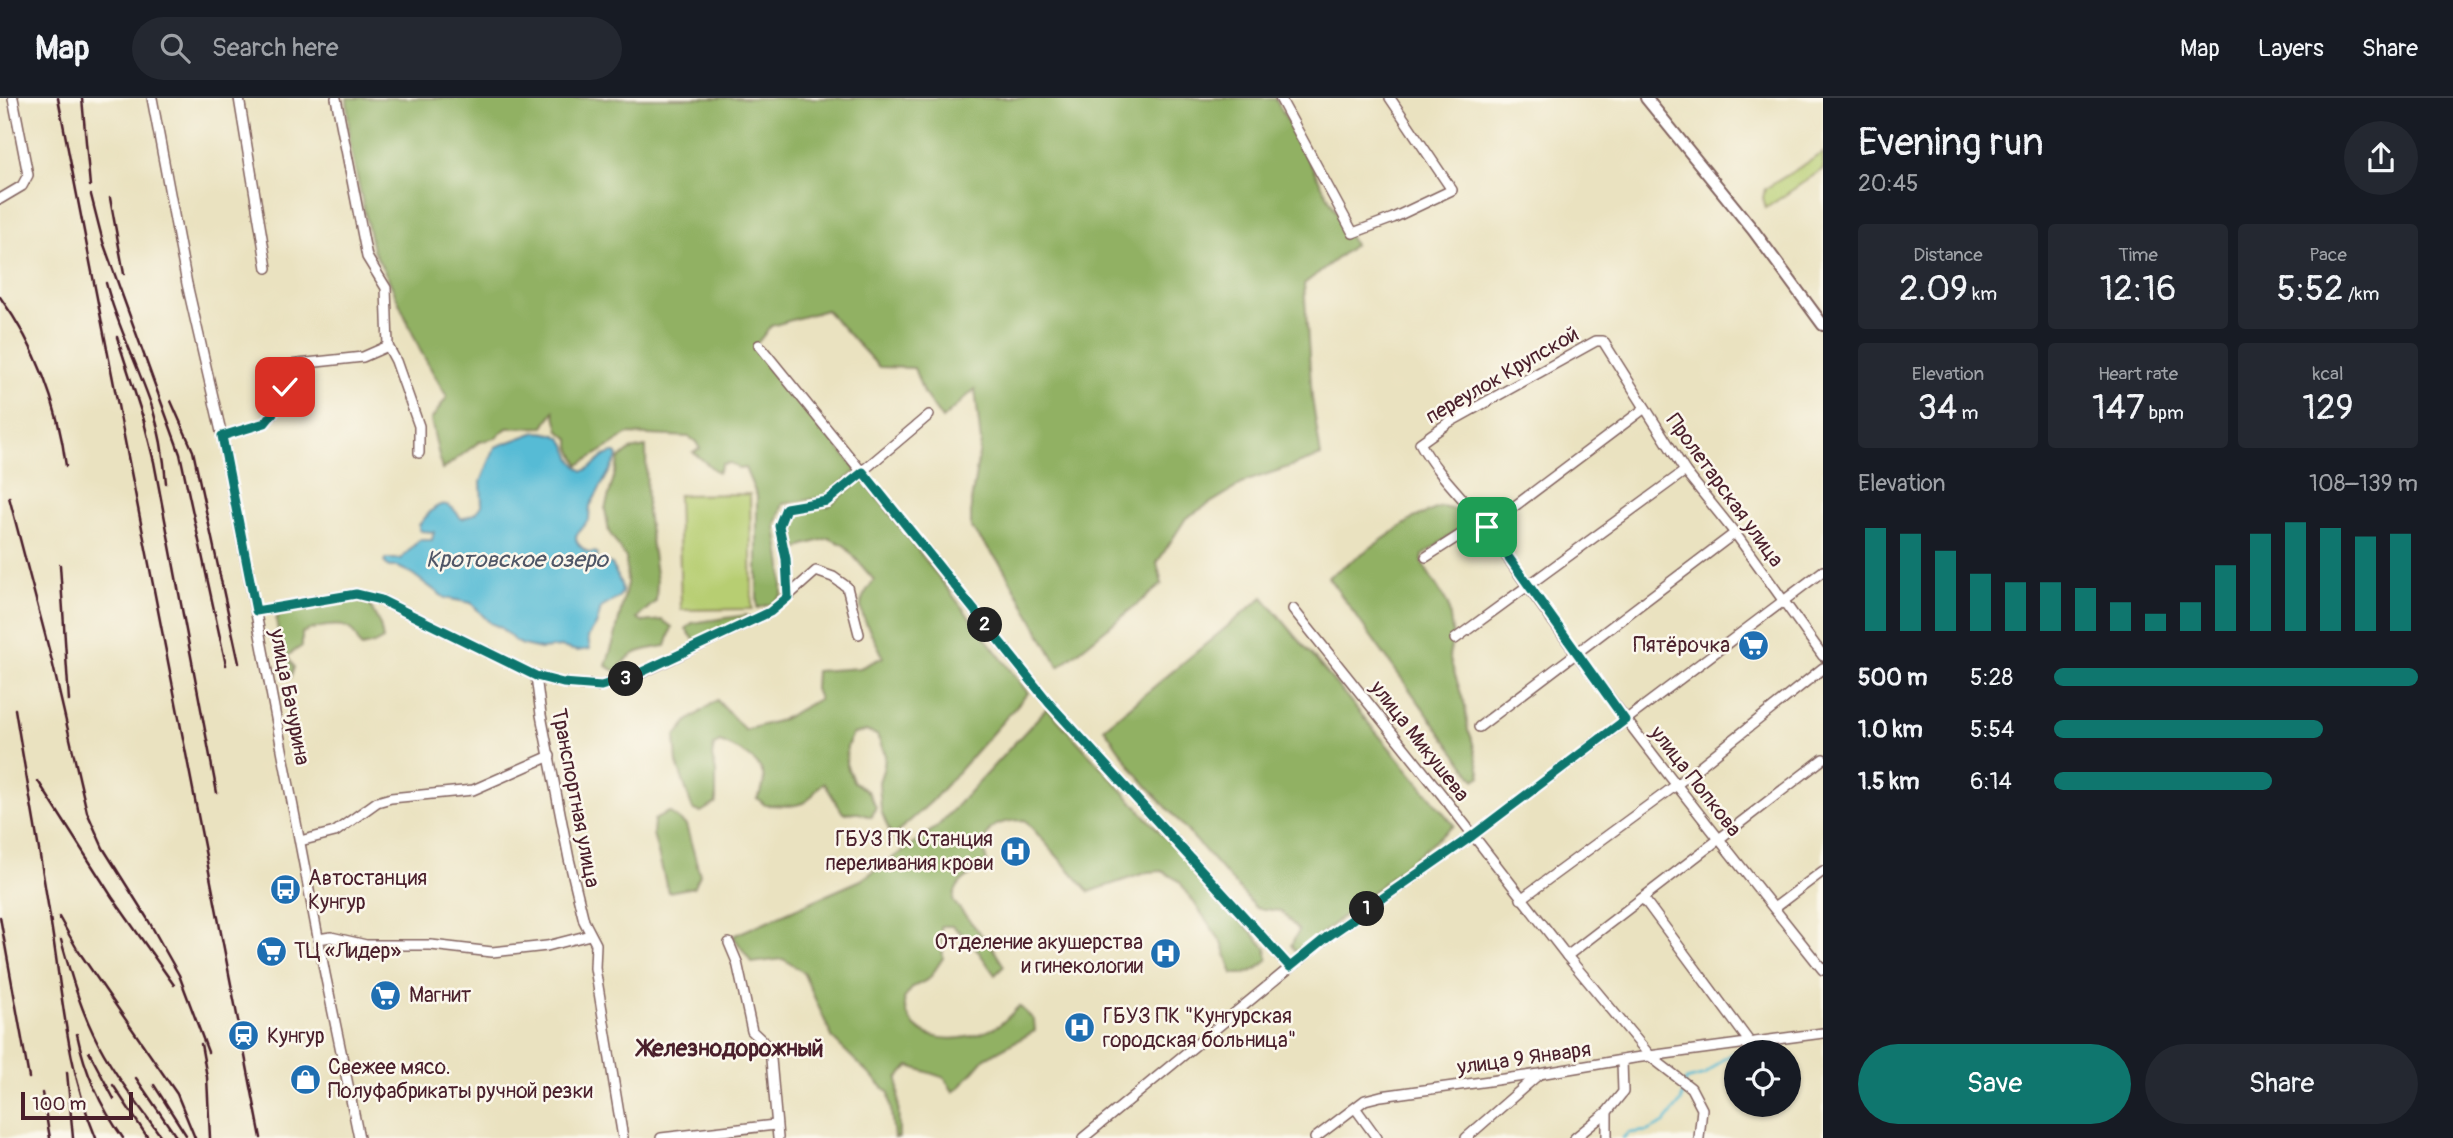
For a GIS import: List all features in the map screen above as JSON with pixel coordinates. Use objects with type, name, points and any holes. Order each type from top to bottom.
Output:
[{"type":"main road","points":[[1646,98],[1753,230],[1823,325]]},
{"type":"street","points":[[0,199],[22,186],[28,175],[13,98]]},
{"type":"street","name":"улица Бачурина","points":[[152,98],[187,284],[222,436],[318,939],[359,1138]]},
{"type":"street","points":[[239,98],[267,268]]},
{"type":"street","points":[[336,98],[367,257],[386,288],[388,346],[396,360],[419,426],[419,453]]},
{"type":"street","points":[[1280,98],[1353,233],[1393,218],[1452,190],[1390,98]]},
{"type":"street","name":"переулок Крупской","points":[[1420,443],[1448,423],[1596,341],[1603,341]]},
{"type":"street","name":"Пролетарская улица","points":[[1603,341],[1685,471],[1735,533],[1823,656]]},
{"type":"street","points":[[759,345],[1049,703],[1290,967]]},
{"type":"street","points":[[222,436],[265,423],[286,397],[279,366],[363,358],[388,346]]},
{"type":"street","points":[[1426,557],[1468,530],[1487,527],[1645,408]]},
{"type":"street","points":[[788,597],[786,559],[779,526],[786,508],[827,501],[929,415]]},
{"type":"street","name":"улица Попкова","points":[[1420,443],[1430,461],[1487,527],[1675,786],[1823,970]]},
{"type":"street","points":[[1455,639],[1685,471]]},
{"type":"street","points":[[1479,727],[1735,533]]},
{"type":"street","points":[[1085,1137],[1327,937],[1472,836],[1823,570]]},
{"type":"street","points":[[256,611],[356,594],[381,600],[536,676],[563,683],[601,686],[631,677],[770,612],[816,571],[833,577],[847,587],[859,634]]},
{"type":"street","name":"улица Микушева","points":[[1293,609],[1567,956],[1651,1057],[1691,1088],[1702,1109],[1699,1138]]},
{"type":"street","points":[[1521,899],[1675,786],[1823,668]]},
{"type":"street","name":"Транспортная улица","points":[[536,676],[569,859],[584,921],[596,944],[594,968],[623,1138]]},
{"type":"street","points":[[300,841],[335,832],[377,802],[391,798],[473,790],[550,756]]},
{"type":"street","points":[[1567,956],[1823,759]]},
{"type":"street","points":[[1774,908],[1823,871]]},
{"type":"street","points":[[1644,899],[1748,1040]]},
{"type":"street","points":[[318,939],[331,937],[366,945],[431,945],[492,952],[547,946],[590,934]]},
{"type":"street","points":[[729,943],[737,962],[752,1031],[770,1048],[778,1138]]},
{"type":"street","name":"улица 9 Января","points":[[1777,1040],[1823,1033]]},
{"type":"street","name":"улица 9 Января","points":[[1315,1138],[1365,1100],[1381,1096],[1640,1057],[1724,1048]]},
{"type":"street","points":[[1575,1138],[1607,1112],[1623,1092],[1622,1061]]},
{"type":"street","points":[[1466,1138],[1539,1074]]},
{"type":"street","points":[[1356,1109],[1377,1138]]},
{"type":"street","points":[[1607,1112],[1607,1138]]},
{"type":"street","points":[[661,1138],[775,1125]]},
{"type":"green space","points":[[347,98],[1275,98],[1354,245],[1304,284],[1312,398],[1321,456],[1247,481],[1186,518],[1157,563],[1162,584],[1059,667],[1001,564],[971,528],[971,502],[981,442],[975,389],[942,419],[923,392],[914,368],[879,367],[826,310],[771,326],[755,346],[857,470],[825,497],[783,504],[776,525],[782,567],[782,595],[772,604],[757,608],[757,496],[745,468],[739,469],[730,463],[722,464],[718,473],[693,452],[700,449],[689,437],[628,434],[579,465],[570,447],[570,439],[559,431],[554,411],[544,427],[507,428],[495,438],[479,442],[442,470],[431,420],[447,397],[420,350],[373,250],[350,146]]},
{"type":"green space","points":[[1823,153],[1823,169],[1766,208],[1763,198],[1765,189]]},
{"type":"green space","points":[[646,447],[647,512],[657,581],[656,601],[637,618],[643,622],[662,620],[672,627],[666,646],[638,652],[616,671],[606,666],[627,584],[626,558],[609,532],[605,509],[619,459],[630,450]]},
{"type":"green space","points":[[863,479],[1028,693],[932,801],[892,837],[881,811],[879,782],[885,754],[877,735],[866,731],[853,734],[847,746],[846,764],[853,781],[868,792],[876,807],[871,817],[859,813],[843,813],[824,783],[809,799],[799,804],[765,805],[757,798],[763,787],[761,769],[739,750],[720,742],[714,745],[712,757],[716,772],[716,803],[701,812],[693,810],[677,763],[675,737],[688,721],[717,700],[745,730],[781,720],[819,699],[815,689],[816,671],[860,668],[883,657],[861,606],[864,595],[874,580],[844,545],[829,538],[804,545],[791,554],[786,534],[788,514],[799,509],[829,506]]},
{"type":"green space","points":[[750,494],[752,609],[681,610],[678,495]]},
{"type":"green space","points":[[1441,507],[1463,511],[1467,518],[1463,526],[1423,555],[1422,563],[1448,604],[1453,637],[1449,656],[1465,706],[1468,731],[1481,776],[1475,780],[1328,577],[1414,518]]},
{"type":"green space","points":[[1263,597],[1454,825],[1297,954],[1291,945],[1299,931],[1281,911],[1256,908],[1134,771],[1104,728]]},
{"type":"green space","points":[[351,599],[370,605],[380,625],[383,639],[361,647],[352,631],[342,626],[320,627],[307,631],[302,633],[302,646],[287,656],[294,667],[291,677],[285,673],[276,619],[280,614]]},
{"type":"green space","points":[[746,615],[748,620],[696,642],[686,629],[692,623]]},
{"type":"green space","points":[[1047,708],[1266,948],[1268,959],[1252,971],[1233,974],[1222,943],[1179,881],[1162,871],[1148,872],[1089,892],[1025,820],[996,825],[987,835],[985,842],[987,864],[960,883],[953,901],[992,947],[1004,966],[995,975],[971,941],[952,926],[941,926],[943,958],[929,979],[913,987],[904,999],[908,1015],[916,1027],[941,1038],[986,1032],[1002,1023],[1019,1006],[1034,1020],[1035,1031],[985,1058],[953,1092],[945,1078],[909,1066],[898,1078],[899,1138],[894,1138],[889,1093],[833,1039],[803,972],[783,959],[752,963],[733,936],[861,880],[938,826]]},
{"type":"green space","points":[[669,812],[686,825],[700,875],[694,887],[668,892],[653,834],[654,820]]},
{"type":"water","name":"Кротовское озеро","points":[[536,432],[558,436],[567,446],[576,465],[583,471],[606,455],[616,453],[618,456],[590,506],[589,519],[576,536],[582,548],[589,553],[598,554],[596,559],[612,564],[622,592],[618,598],[601,608],[597,623],[588,637],[590,649],[541,649],[523,645],[500,627],[490,623],[471,603],[445,598],[411,573],[398,567],[389,567],[384,562],[386,559],[401,559],[419,540],[432,540],[434,532],[421,531],[419,525],[437,506],[451,507],[462,519],[476,513],[482,505],[481,482],[495,447]]},
{"type":"waterway","points":[[1623,1138],[1628,1133],[1648,1131],[1664,1123],[1681,1102],[1686,1080],[1705,1075],[1724,1059]]},
{"type":"railway","points":[[58,98],[261,1138]]},
{"type":"railway","points":[[82,98],[90,186]]},
{"type":"railway","points":[[91,195],[103,242],[180,454],[226,665]]},
{"type":"railway","points":[[110,198],[124,274]]},
{"type":"railway","points":[[106,283],[155,416],[166,483]]},
{"type":"railway","points":[[0,297],[25,336],[44,377],[58,421],[66,466]]},
{"type":"railway","points":[[117,337],[145,424]]},
{"type":"railway","points":[[171,401],[193,451],[239,663]]},
{"type":"railway","points":[[142,414],[154,462],[217,793]]},
{"type":"railway","points":[[9,497],[52,661],[87,812],[103,848],[179,975],[208,1052]]},
{"type":"railway","points":[[60,565],[69,701]]},
{"type":"railway","points":[[15,709],[68,1036],[79,1087],[96,1138]]},
{"type":"railway","points":[[38,781],[112,897],[174,985]]},
{"type":"railway","points":[[0,917],[29,1078]]},
{"type":"railway","points":[[59,917],[77,949],[177,1094],[195,1138]]},
{"type":"railway","points":[[61,940],[79,999],[100,1047],[162,1138]]},
{"type":"railway","points":[[77,1034],[94,1089],[123,1138]]},
{"type":"railway","points":[[201,1044],[207,1077],[210,1138]]},
{"type":"railway","points":[[89,1052],[114,1099]]},
{"type":"railway","points":[[67,1072],[73,1138]]},
{"type":"railway","points":[[136,1078],[177,1138]]},
{"type":"railway","points":[[113,1085],[148,1138]]},
{"type":"railway","points":[[154,1085],[186,1135]]},
{"type":"railway","points":[[42,1093],[50,1138]]},
{"type":"place","name":"Пятёрочка","points":[[1753,645]]},
{"type":"place","name":"ГБУЗ ПК Станция переливания крови","points":[[1016,851]]},
{"type":"place","name":"Автостанция Кунгур","points":[[285,890]]},
{"type":"place","name":"ТЦ «Лидер»","points":[[271,951]]},
{"type":"place","name":"Отделение акушерства и гинекологии","points":[[1166,954]]},
{"type":"place","name":"Магнит","points":[[386,995]]},
{"type":"place","name":"ГБУЗ ПК \"Кунгурская городская больница\"","points":[[1080,1028]]},
{"type":"place","name":"Кунгур","points":[[244,1036]]},
{"type":"place","name":"Свежее мясо. Полуфабрикаты ручной резки","points":[[305,1079]]},
{"type":"district","name":"Железнодорожный","points":[[731,1048]]},
{"type":"route","points":[[285,387],[286,397],[265,423],[222,436],[256,611],[356,594],[381,600],[536,676],[563,683],[601,686],[637,675],[770,612],[788,597],[786,559],[779,526],[786,508],[827,501],[863,472],[1049,703],[1290,967],[1327,937],[1472,836],[1625,720],[1487,527]]}]
